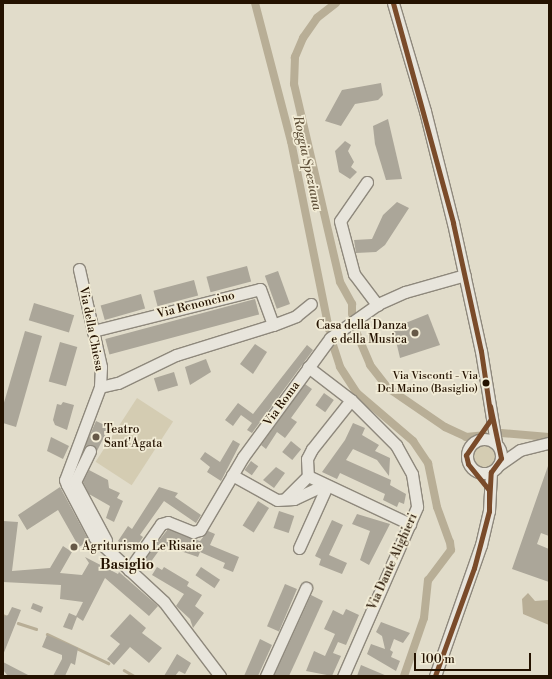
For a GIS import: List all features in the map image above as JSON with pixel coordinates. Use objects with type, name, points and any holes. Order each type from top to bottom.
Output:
[{"type":"street","points":[[393,3],[425,111],[465,275],[500,464]]},
{"type":"street","points":[[367,182],[340,221],[354,274],[377,305]]},
{"type":"street","name":"Via della Chiesa","points":[[65,480],[100,387],[93,330],[79,269]]},
{"type":"street","name":"Via Roma","points":[[129,570],[161,524],[168,522],[193,532],[200,530],[232,475],[330,338],[377,305],[405,292],[465,275]]},
{"type":"street","name":"Via Renoncino","points":[[93,330],[260,289],[273,325]]},
{"type":"street","points":[[100,387],[118,383],[176,355],[273,325],[296,316],[311,304]]},
{"type":"street","name":"Via Dante Alighieri","points":[[308,367],[351,400],[405,458],[417,507],[343,676]]},
{"type":"street","points":[[284,500],[308,476],[307,459],[312,449],[351,400]]},
{"type":"street","points":[[489,490],[478,472],[471,467],[466,455],[469,446],[479,439],[491,419]]},
{"type":"street","points":[[479,439],[520,450]]},
{"type":"street","points":[[478,472],[491,472],[520,450],[549,443]]},
{"type":"street","points":[[90,451],[75,482],[100,539]]},
{"type":"street","points":[[435,676],[481,546],[491,472]]},
{"type":"street","points":[[232,475],[277,500],[294,499],[325,485]]},
{"type":"street","points":[[308,476],[410,524]]},
{"type":"street","points":[[77,477],[65,480],[100,539],[170,612],[220,676]]},
{"type":"street","points":[[299,548],[325,485]]},
{"type":"street","points":[[266,676],[306,588]]},
{"type":"shaded area","points":[[137,398],[173,421],[132,485],[96,462]]},
{"type":"shaded area","points":[[484,444],[493,447],[496,456],[493,465],[484,468],[475,465],[472,456],[475,447]]},
{"type":"shaded area","points":[[528,593],[535,601],[548,600],[549,625],[523,614],[522,599]]},
{"type":"building","points":[[381,83],[383,95],[378,100],[355,104],[341,126],[325,121],[342,90]]},
{"type":"building","points":[[388,119],[402,179],[386,180],[375,144],[373,126]]},
{"type":"building","points":[[345,141],[351,145],[348,151],[354,162],[351,167],[357,172],[350,179],[339,172],[335,151]]},
{"type":"building","points":[[397,202],[409,208],[385,245],[376,252],[356,253],[354,240],[372,239],[383,215]]},
{"type":"building","points":[[247,266],[251,281],[211,292],[206,277]]},
{"type":"building","points":[[278,271],[290,304],[277,309],[265,276]]},
{"type":"building","points":[[194,280],[198,295],[158,306],[153,291]]},
{"type":"building","points":[[141,294],[145,308],[105,320],[101,306]]},
{"type":"building","points":[[255,299],[259,314],[109,355],[105,339]]},
{"type":"building","points":[[34,303],[74,315],[69,332],[29,320]]},
{"type":"building","name":"Casa della Danza e della Musica","points":[[428,314],[440,345],[400,358],[393,328]]},
{"type":"building","points":[[25,331],[42,336],[16,427],[3,423],[3,406]]},
{"type":"building","points":[[60,342],[77,347],[66,386],[49,381]]},
{"type":"building","points":[[255,344],[267,352],[253,374],[240,364]]},
{"type":"building","points":[[307,345],[313,350],[252,433],[247,430],[252,423],[241,415],[233,426],[225,420],[238,403],[253,414]]},
{"type":"building","points":[[206,359],[211,372],[190,385],[185,367]]},
{"type":"building","points":[[174,372],[178,385],[158,392],[154,378]]},
{"type":"building","points":[[305,384],[312,389],[291,418],[297,422],[285,438],[277,432],[266,449],[261,445]]},
{"type":"building","points":[[324,393],[334,400],[325,412],[315,405]]},
{"type":"building","points":[[63,402],[74,405],[67,430],[55,425],[53,420],[57,404],[61,405]]},
{"type":"building","name":"Teatro Sant'Agata","points":[[96,421],[109,427],[97,451],[93,445],[85,446]]},
{"type":"building","points":[[353,423],[365,428],[362,435],[379,445],[375,451],[390,458],[389,476],[377,460],[353,449],[346,460],[391,480],[390,485],[406,494],[404,504],[399,502],[397,507],[383,500],[385,494],[340,473],[337,479],[322,472],[345,440]]},
{"type":"building","points":[[51,437],[69,446],[63,459],[47,451]]},
{"type":"building","points":[[233,440],[240,444],[221,481],[207,472],[210,467],[200,459],[205,452],[220,462]]},
{"type":"building","points":[[291,441],[301,449],[292,460],[282,452]]},
{"type":"building","points":[[251,461],[258,466],[252,475],[245,470]]},
{"type":"building","points":[[548,466],[549,536],[541,533],[537,544],[549,549],[549,582],[512,569]]},
{"type":"building","points":[[276,467],[285,473],[274,488],[263,480]]},
{"type":"building","points":[[89,470],[108,480],[109,488],[120,493],[117,498],[123,501],[114,522],[106,518],[110,506],[89,494],[83,482]]},
{"type":"building","points":[[60,487],[89,541],[79,547],[58,510],[27,530],[18,515]]},
{"type":"building","points":[[159,487],[178,493],[175,497],[201,515],[196,523],[164,501],[140,535],[143,537],[133,552],[118,541],[128,526],[132,529]]},
{"type":"building","points":[[258,501],[269,508],[254,532],[243,526]]},
{"type":"building","points":[[279,511],[294,516],[289,533],[273,528]]},
{"type":"building","points":[[357,514],[390,524],[369,565],[360,560],[370,531],[352,524]]},
{"type":"building","points":[[332,520],[343,525],[329,555],[347,563],[342,574],[319,565],[321,559],[315,556]]},
{"type":"building","points":[[3,521],[18,522],[12,571],[50,568],[63,546],[72,552],[60,573],[82,575],[89,563],[85,557],[118,574],[119,572],[158,606],[149,616],[105,578],[83,621],[77,617],[72,630],[63,627],[69,613],[76,616],[83,602],[60,599],[61,585],[3,582]]},
{"type":"building","points":[[168,529],[200,541],[208,531],[215,534],[210,545],[239,557],[233,572],[223,568],[225,563],[200,552],[198,557],[163,545],[150,563],[144,560]]},
{"type":"building","points":[[157,567],[162,570],[164,567],[189,582],[187,586],[202,595],[195,606],[204,613],[193,628],[190,619],[176,606],[184,594],[152,575]]},
{"type":"building","points":[[201,567],[220,580],[214,588],[195,575]]},
{"type":"building","points":[[285,584],[297,589],[279,631],[267,626]]},
{"type":"building","points":[[311,595],[323,601],[300,652],[289,676],[274,676]]},
{"type":"building","points":[[33,603],[43,607],[41,613],[31,609]]},
{"type":"building","points":[[12,607],[21,610],[3,655],[3,617],[8,615]]},
{"type":"building","points":[[346,609],[359,615],[346,645],[338,642],[333,653],[341,656],[332,676],[306,671],[314,651],[325,656],[335,634],[324,629],[333,610],[343,615]]},
{"type":"building","points":[[130,614],[146,628],[142,633],[162,648],[149,663],[130,647],[114,665],[107,659],[120,644],[110,636]]},
{"type":"building","points":[[381,622],[410,633],[403,643],[394,639],[390,650],[393,652],[391,657],[400,661],[396,671],[367,654],[371,644],[385,649],[382,636],[376,632]]},
{"type":"building","points":[[47,635],[78,648],[75,665],[71,663],[65,676],[53,676],[62,659],[62,655],[42,647]]},
{"type":"building","points":[[260,639],[272,645],[258,676],[244,676]]},
{"type":"building","points":[[177,654],[191,663],[185,674],[179,671],[175,676],[164,676]]},
{"type":"building","points":[[3,662],[30,676],[8,676],[3,670]]},
{"type":"building","points":[[361,665],[387,676],[357,676]]},
{"type":"waterway","name":"Roggia Speziana","points":[[255,3],[291,141],[329,329]]},
{"type":"waterway","points":[[336,3],[317,18],[303,38],[295,57],[294,84],[340,282],[352,304],[352,314]]},
{"type":"waterway","points":[[355,329],[370,365],[388,388],[445,427],[466,437],[484,435]]},
{"type":"waterway","name":"Roggia Speziana","points":[[333,345],[340,367],[357,393],[413,441],[428,463],[437,507],[450,542],[451,550],[428,580],[424,618],[404,676]]},
{"type":"waterway","points":[[501,433],[549,437]]},
{"type":"waterway","points":[[18,623],[36,629]]},
{"type":"waterway","points":[[47,634],[108,663]]},
{"type":"waterway","points":[[124,670],[134,676]]},
{"type":"transit line","points":[[393,3],[453,223],[481,351],[491,419],[466,455],[468,464],[489,490],[489,511],[474,568],[435,676]]},
{"type":"transit line","points":[[489,505],[491,472],[501,458],[490,406]]},
{"type":"place","name":"Casa della Danza e della Musica","points":[[415,333]]},
{"type":"place","name":"Via Visconti - Via Del Maino (Basiglio)","points":[[486,383]]},
{"type":"place","name":"Teatro Sant'Agata","points":[[96,437]]},
{"type":"place","name":"Agriturismo Le Risaie","points":[[74,547]]},
{"type":"district","name":"Basiglio","points":[[127,565]]}]
